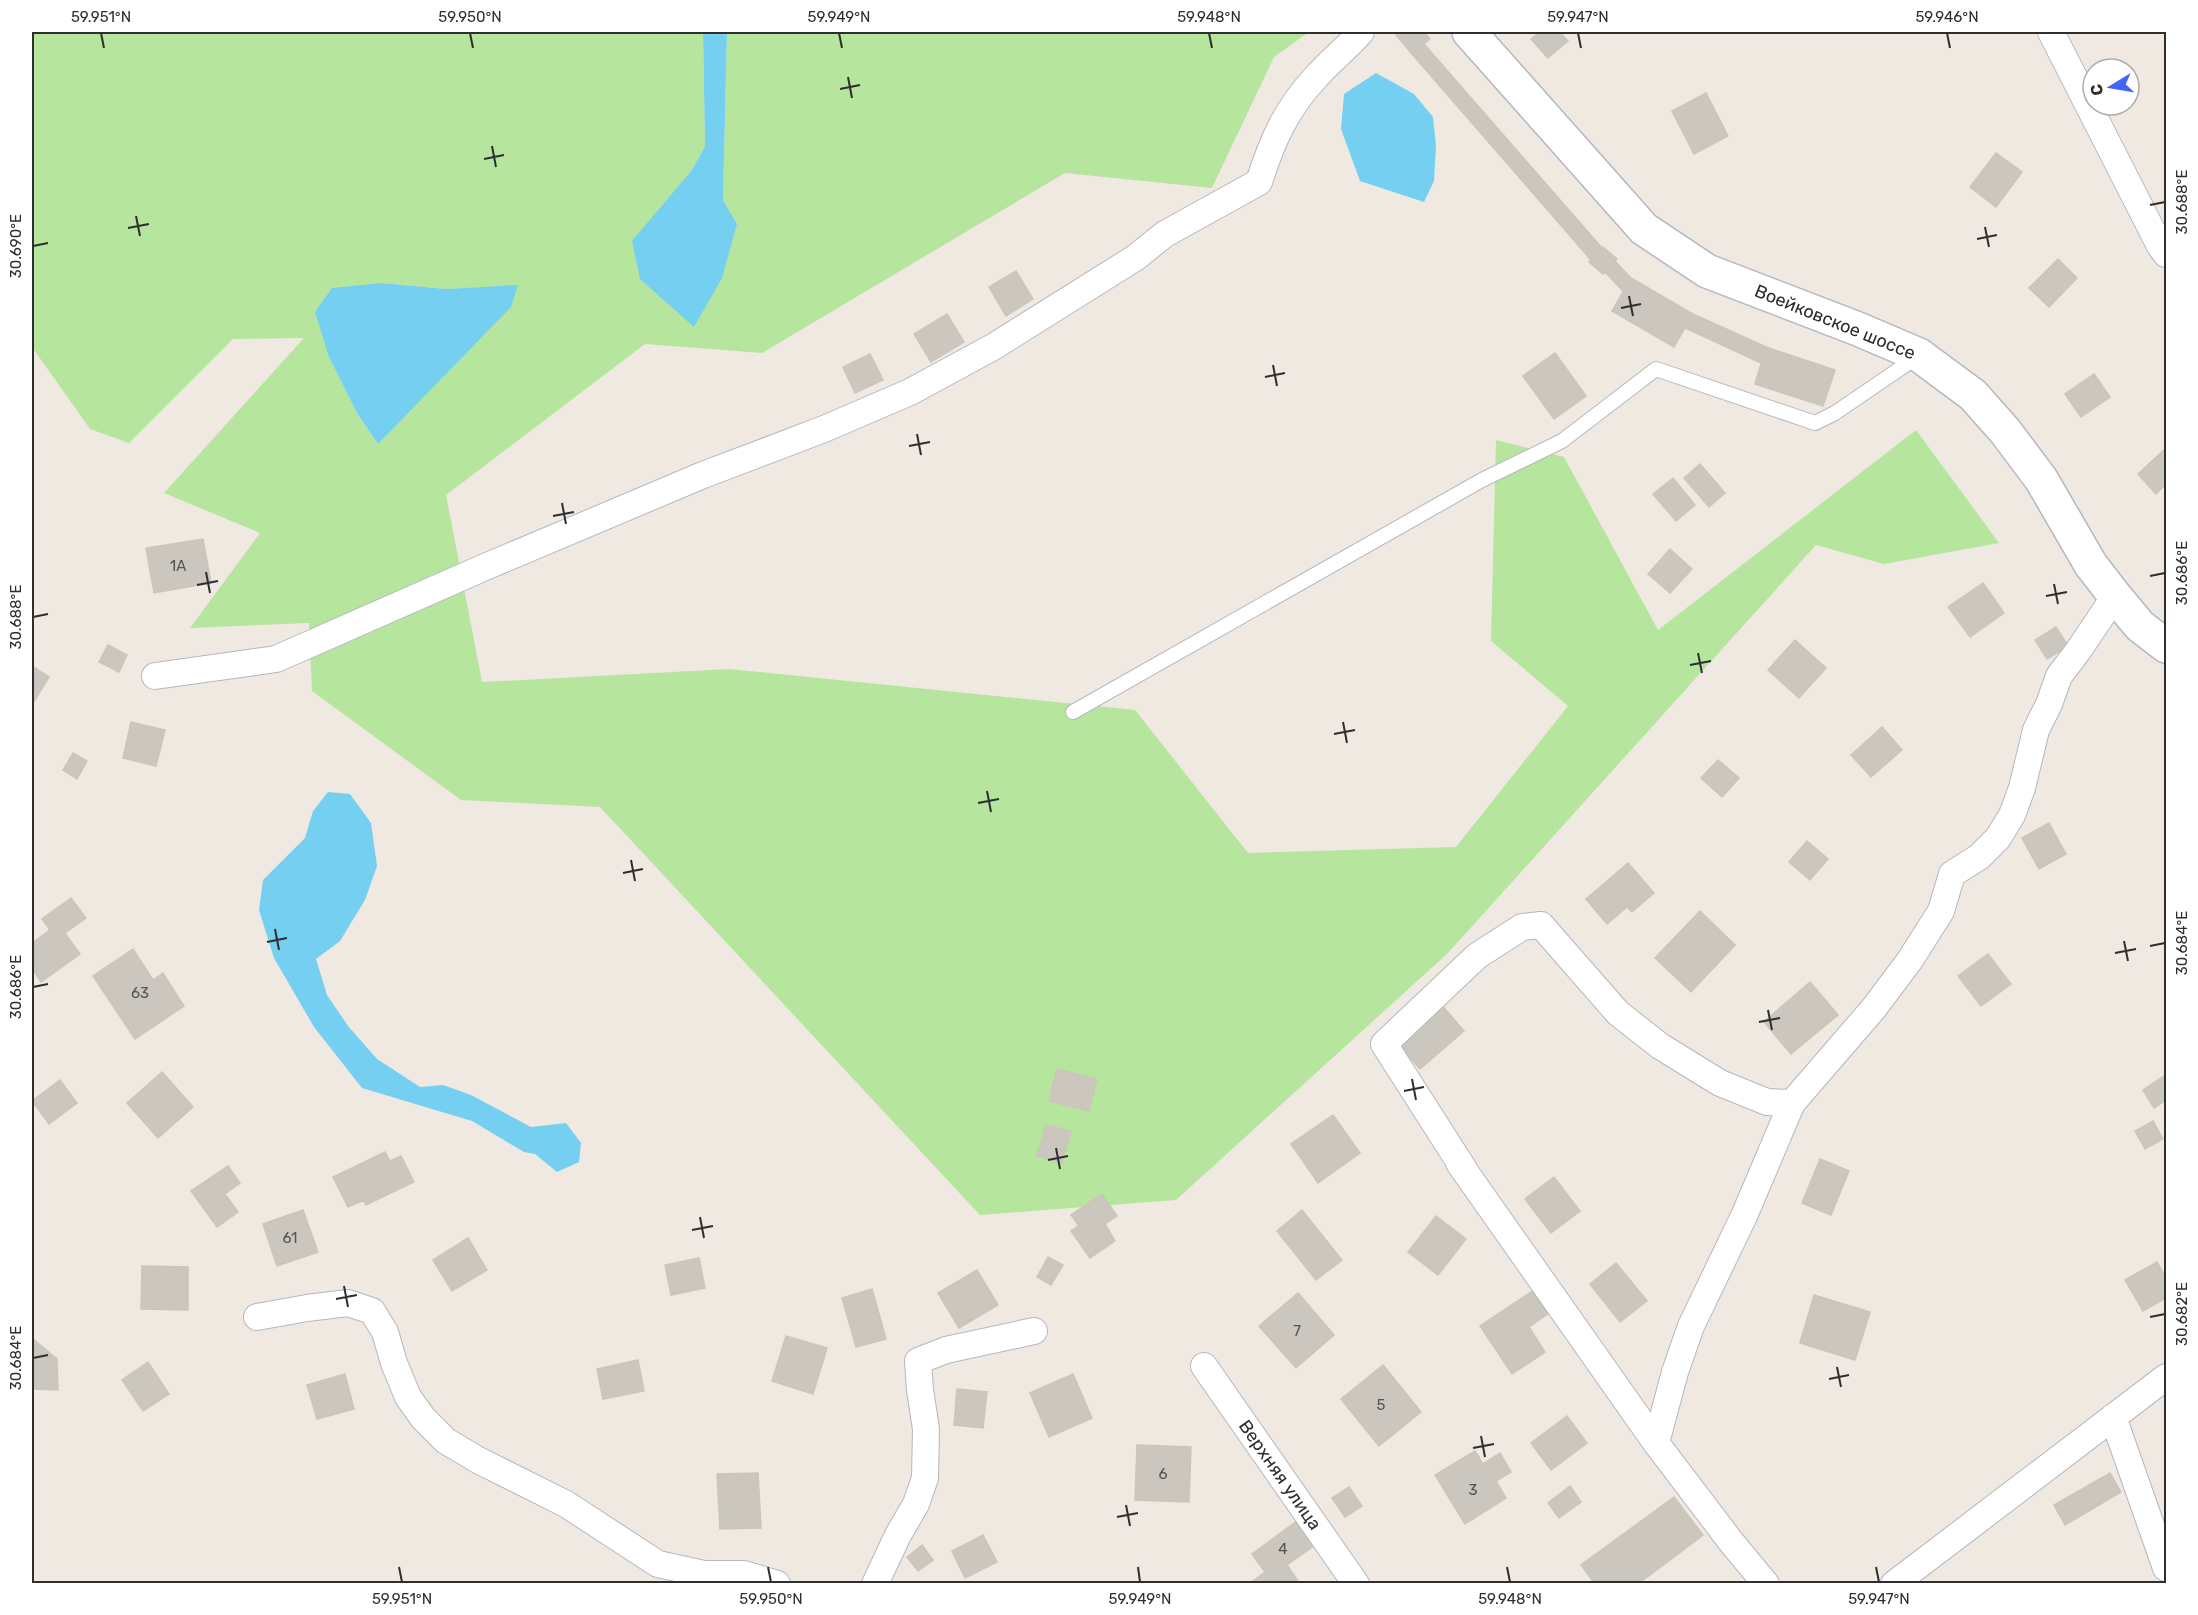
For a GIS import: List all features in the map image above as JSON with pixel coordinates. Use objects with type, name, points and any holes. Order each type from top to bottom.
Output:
[{"type":"street","points":[[155,676],[276,659],[485,567],[910,392],[983,353],[1135,258],[1165,234],[1259,182],[1272,140],[1292,107],[1316,77],[1361,32]]},
{"type":"street","name":"Воейковское шоссе","points":[[1469,32],[1644,229],[1707,271],[1858,328],[1919,355],[1973,395],[2006,431],[2041,478],[2091,565],[2140,626],[2166,646]]},
{"type":"street","points":[[2051,32],[2166,254]]},
{"type":"street","points":[[1656,1443],[1675,1372],[1692,1326],[1744,1216],[1792,1103],[1874,1008],[1910,960],[1941,911],[1952,874],[1979,857],[1998,838],[2012,815],[2022,788],[2036,730],[2059,676],[2115,596]]},
{"type":"street","points":[[1766,1584],[1656,1443],[1463,1169],[1384,1044],[1477,956],[1522,927],[1541,925],[1618,1013],[1660,1046],[1720,1083],[1767,1102],[1792,1103]]},
{"type":"street","points":[[257,1317],[348,1303],[372,1311],[385,1332],[394,1363],[408,1397],[423,1418],[446,1441],[478,1460],[566,1504],[658,1564],[704,1574],[744,1575],[777,1584]]},
{"type":"street","points":[[875,1584],[897,1534],[916,1504],[925,1478],[926,1429],[918,1361],[946,1350],[1034,1331]]},
{"type":"street","name":"Верхняя улица","points":[[1204,1366],[1356,1584]]},
{"type":"street","points":[[1894,1584],[2166,1377]]},
{"type":"street","points":[[2113,1417],[2166,1568]]},
{"type":"lane","points":[[1072,712],[1482,480],[1562,441],[1656,369],[1815,423],[1835,413],[1919,355]]},
{"type":"green space","points":[[32,32],[703,32],[705,146],[692,170],[737,224],[723,200],[727,32],[1309,32],[1274,57],[1212,188],[1065,173],[762,353],[645,344],[446,495],[482,682],[729,669],[1135,710],[1248,853],[1456,847],[1568,706],[1491,641],[1496,440],[1564,457],[1658,630],[1916,430],[1999,543],[1884,564],[1816,545],[1447,954],[1176,1200],[980,1215],[600,807],[461,800],[312,691],[309,623],[190,628],[260,533],[164,493],[304,338],[233,339],[129,443],[90,429],[32,347]],"holes":[[[382,283],[446,289],[517,286],[378,444],[357,413],[329,357]]]},
{"type":"water","points":[[703,32],[727,32],[723,200],[737,224],[722,278],[694,327],[640,279],[632,241],[692,170],[705,146]]},
{"type":"water","points":[[1376,73],[1414,94],[1433,117],[1436,146],[1434,181],[1424,202],[1360,181],[1341,129],[1344,94]]},
{"type":"water","points":[[382,283],[446,289],[518,285],[511,307],[378,444],[357,413],[329,357],[315,312],[332,288]]},
{"type":"water","points":[[328,792],[350,794],[371,823],[377,866],[365,900],[340,941],[316,959],[327,995],[348,1026],[377,1059],[420,1087],[443,1085],[471,1095],[531,1127],[566,1123],[581,1143],[579,1162],[557,1172],[535,1154],[524,1152],[472,1121],[362,1088],[314,1027],[274,958],[259,910],[263,880],[305,838],[313,811]]},
{"type":"building","points":[[1400,32],[1424,32],[1430,39],[1412,54],[1396,35]]},
{"type":"building","points":[[1540,32],[1560,32],[1568,41],[1548,58],[1531,39]]},
{"type":"building","points":[[1424,44],[1602,248],[1591,260],[1412,54]]},
{"type":"building","points":[[1706,93],[1728,136],[1694,154],[1672,111]]},
{"type":"building","points":[[1996,153],[2022,172],[1996,207],[1970,187]]},
{"type":"building","points":[[1603,247],[1617,259],[1603,274],[1589,262]]},
{"type":"building","points":[[2058,259],[2077,278],[2049,307],[2029,288]]},
{"type":"building","points":[[1615,261],[1631,278],[1623,291],[1605,272]]},
{"type":"building","points":[[1016,271],[1033,299],[1006,316],[989,287]]},
{"type":"building","points":[[1631,278],[1693,314],[1674,347],[1612,311]]},
{"type":"building","points":[[947,314],[964,342],[931,362],[914,334]]},
{"type":"building","points":[[1693,314],[1766,347],[1761,363],[1685,328]]},
{"type":"building","points":[[1766,347],[1835,370],[1823,406],[1755,384]]},
{"type":"building","points":[[1555,353],[1586,396],[1554,419],[1523,376]]},
{"type":"building","points":[[870,354],[883,380],[855,393],[843,367]]},
{"type":"building","points":[[2094,374],[2110,397],[2081,417],[2065,394]]},
{"type":"building","points":[[2166,448],[2166,484],[2156,494],[2138,474]]},
{"type":"building","points":[[1700,464],[1725,493],[1709,507],[1684,478]]},
{"type":"building","points":[[1673,478],[1695,505],[1676,521],[1653,494]]},
{"type":"building","points":[[203,539],[211,583],[154,593],[146,548]]},
{"type":"building","points":[[1670,549],[1692,569],[1670,593],[1648,574]]},
{"type":"building","points":[[1983,583],[2004,613],[1970,637],[1948,607]]},
{"type":"building","points":[[2056,627],[2068,646],[2047,659],[2035,640]]},
{"type":"building","points":[[1795,640],[1826,668],[1799,698],[1768,670]]},
{"type":"building","points":[[108,645],[127,655],[119,672],[99,662]]},
{"type":"building","points":[[32,666],[49,677],[32,705]]},
{"type":"building","points":[[131,722],[165,730],[156,766],[123,758]]},
{"type":"building","points":[[1882,727],[1902,750],[1871,777],[1851,755]]},
{"type":"building","points":[[73,753],[87,761],[77,779],[63,770]]},
{"type":"building","points":[[1718,760],[1739,778],[1722,797],[1701,778]]},
{"type":"building","points":[[2049,823],[2066,854],[2039,869],[2022,838]]},
{"type":"building","points":[[1807,841],[1828,859],[1810,880],[1789,862]]},
{"type":"building","points":[[1628,863],[1654,893],[1632,912],[1627,907],[1607,924],[1586,899]]},
{"type":"building","points":[[71,898],[86,918],[65,933],[80,954],[41,982],[32,968],[32,943],[50,930],[42,919]]},
{"type":"building","points":[[1700,911],[1735,945],[1691,992],[1655,958]]},
{"type":"building","points":[[133,949],[153,980],[163,973],[184,1006],[135,1039],[93,976]]},
{"type":"building","points":[[1988,954],[2011,984],[1981,1006],[1958,976]]},
{"type":"building","points":[[1810,982],[1838,1015],[1791,1054],[1764,1022]]},
{"type":"building","points":[[1440,1003],[1464,1031],[1420,1069],[1396,1041]]},
{"type":"building","points":[[1057,1069],[1097,1079],[1089,1111],[1049,1101]]},
{"type":"building","points":[[162,1072],[193,1107],[158,1138],[127,1103]]},
{"type":"building","points":[[2164,1076],[2166,1100],[2154,1108],[2143,1090]]},
{"type":"building","points":[[60,1080],[77,1103],[49,1124],[32,1101]]},
{"type":"building","points":[[1333,1115],[1360,1153],[1318,1183],[1291,1144]]},
{"type":"building","points":[[2153,1121],[2163,1139],[2145,1149],[2135,1131]]},
{"type":"building","points":[[1046,1125],[1071,1131],[1062,1163],[1037,1156]]},
{"type":"building","points":[[385,1152],[390,1161],[401,1156],[414,1182],[366,1205],[364,1200],[348,1207],[333,1177]]},
{"type":"building","points":[[1820,1159],[1849,1171],[1831,1215],[1802,1203]]},
{"type":"building","points":[[228,1166],[240,1183],[225,1194],[238,1212],[217,1227],[191,1191]]},
{"type":"building","points":[[1554,1177],[1580,1211],[1551,1233],[1525,1199]]},
{"type":"building","points":[[1102,1194],[1117,1216],[1105,1224],[1115,1241],[1090,1258],[1071,1231],[1079,1226],[1071,1215]]},
{"type":"building","points":[[303,1210],[318,1252],[277,1266],[263,1224]]},
{"type":"building","points":[[1302,1210],[1342,1260],[1316,1280],[1277,1231]]},
{"type":"building","points":[[1436,1216],[1466,1239],[1438,1275],[1408,1252]]},
{"type":"building","points":[[468,1238],[487,1270],[452,1291],[433,1260]]},
{"type":"building","points":[[1048,1257],[1063,1265],[1051,1285],[1037,1277]]},
{"type":"building","points":[[699,1258],[705,1288],[671,1295],[665,1265]]},
{"type":"building","points":[[2157,1262],[2166,1278],[2166,1298],[2143,1311],[2125,1280]]},
{"type":"building","points":[[1616,1263],[1647,1301],[1620,1322],[1590,1284]]},
{"type":"building","points":[[142,1266],[188,1267],[188,1310],[141,1309]]},
{"type":"building","points":[[977,1270],[998,1305],[959,1328],[938,1293]]},
{"type":"building","points":[[872,1289],[886,1339],[856,1347],[842,1298]]},
{"type":"building","points":[[1534,1290],[1549,1313],[1529,1327],[1545,1352],[1512,1374],[1480,1326]]},
{"type":"building","points":[[1298,1293],[1334,1335],[1296,1368],[1259,1326]]},
{"type":"building","points":[[1814,1295],[1870,1312],[1855,1360],[1800,1343]]},
{"type":"building","points":[[786,1336],[827,1348],[813,1394],[772,1381]]},
{"type":"building","points":[[32,1338],[57,1359],[58,1390],[32,1389]]},
{"type":"building","points":[[638,1360],[644,1391],[603,1399],[597,1369]]},
{"type":"building","points":[[148,1362],[169,1394],[143,1411],[122,1380]]},
{"type":"building","points":[[1383,1365],[1421,1412],[1379,1446],[1341,1399]]},
{"type":"building","points":[[345,1374],[354,1409],[317,1419],[307,1385]]},
{"type":"building","points":[[1073,1374],[1092,1418],[1049,1437],[1030,1393]]},
{"type":"building","points":[[957,1389],[987,1392],[983,1428],[954,1425]]},
{"type":"building","points":[[1567,1416],[1587,1443],[1551,1470],[1531,1443]]},
{"type":"building","points":[[1137,1445],[1191,1447],[1189,1502],[1135,1500]]},
{"type":"building","points":[[1475,1451],[1483,1464],[1500,1453],[1511,1472],[1496,1481],[1506,1498],[1465,1524],[1435,1475]]},
{"type":"building","points":[[758,1473],[761,1528],[720,1529],[717,1474]]},
{"type":"building","points":[[2110,1473],[2121,1492],[2065,1525],[2054,1505]]},
{"type":"building","points":[[1570,1486],[1581,1502],[1559,1518],[1548,1503]]},
{"type":"building","points":[[1349,1487],[1362,1506],[1345,1517],[1332,1498]]},
{"type":"building","points":[[1674,1497],[1703,1535],[1638,1584],[1595,1584],[1581,1565]]},
{"type":"building","points":[[1297,1521],[1315,1545],[1287,1565],[1300,1584],[1249,1584],[1265,1572],[1252,1554]]},
{"type":"building","points":[[983,1535],[997,1562],[965,1578],[952,1551]]},
{"type":"building","points":[[922,1545],[933,1560],[918,1571],[907,1557]]}]
